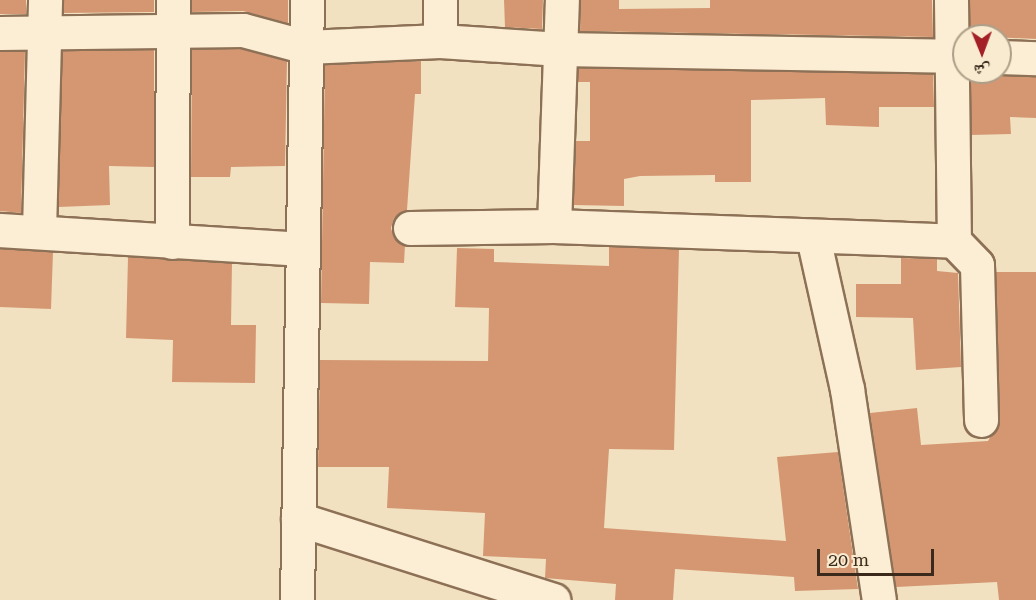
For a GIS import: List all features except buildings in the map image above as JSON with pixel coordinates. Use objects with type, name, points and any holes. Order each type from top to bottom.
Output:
[{"type":"street","points":[[39,231],[45,0]]},
{"type":"street","points":[[297,600],[307,0]]},
{"type":"street","points":[[440,0],[440,41]]},
{"type":"street","points":[[554,226],[562,0]]},
{"type":"street","points":[[951,0],[954,24]]},
{"type":"street","points":[[172,242],[173,14]]},
{"type":"street","points":[[0,33],[45,34],[173,14],[306,46],[440,41],[560,49],[952,56]]},
{"type":"street","points":[[1012,57],[1036,58]]},
{"type":"street","points":[[954,241],[957,84]]},
{"type":"street","points":[[410,228],[554,226],[954,241],[977,265],[981,420]]},
{"type":"street","points":[[0,230],[302,249]]},
{"type":"street","points":[[813,237],[847,389],[879,600]]},
{"type":"street","points":[[298,519],[553,600]]}]
